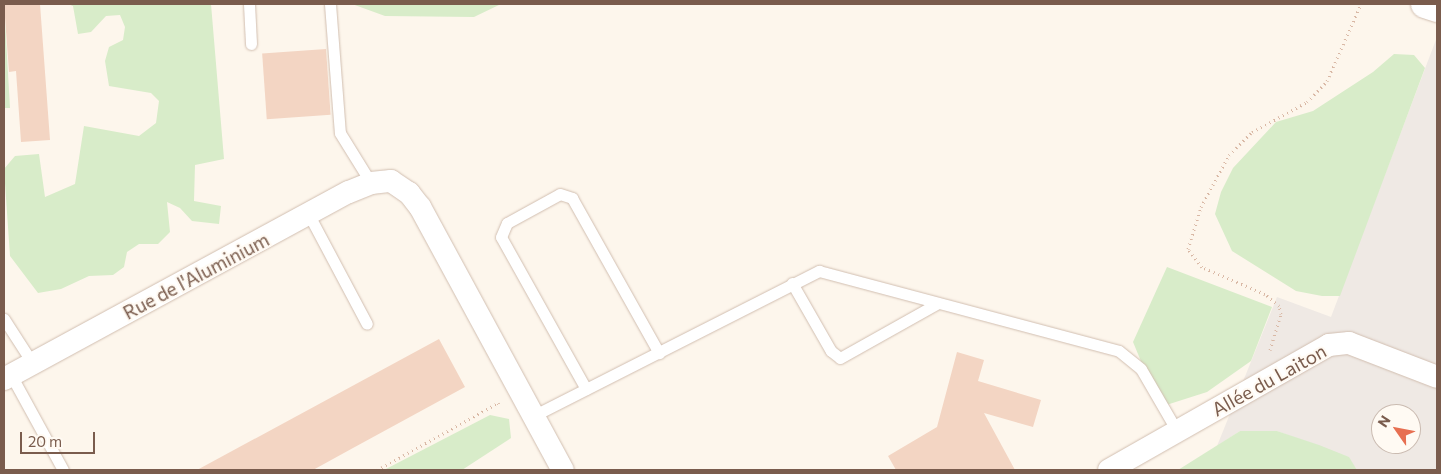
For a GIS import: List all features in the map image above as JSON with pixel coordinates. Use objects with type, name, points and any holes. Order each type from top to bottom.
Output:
[{"type":"street","points":[[1425,4],[1437,8]]},
{"type":"street","name":"Rue de l'Aluminium","points":[[7,377],[309,215],[381,182]]},
{"type":"street","points":[[381,182],[409,193],[420,207],[563,470]]},
{"type":"street","name":"Allée du Laiton","points":[[1109,470],[1329,345],[1349,343],[1437,377]]},
{"type":"lane","points":[[249,4],[251,44]]},
{"type":"lane","points":[[330,4],[340,133],[381,182]]},
{"type":"lane","points":[[586,389],[501,238],[507,223],[560,194],[572,198],[659,353]]},
{"type":"lane","points":[[309,215],[367,324]]},
{"type":"lane","points":[[533,416],[818,271],[1128,355],[1141,368],[1177,431]]},
{"type":"lane","points":[[792,283],[831,351],[840,358],[938,303]]},
{"type":"lane","points":[[4,319],[33,364]]},
{"type":"lane","points":[[7,377],[63,470]]},
{"type":"path","points":[[1267,360],[1281,314],[1279,306],[1265,294],[1202,267],[1188,249],[1201,207],[1229,155],[1252,132],[1307,102],[1327,81],[1361,4]]},
{"type":"path","points":[[494,395],[503,412]]},
{"type":"path","points":[[377,470],[498,403]]},
{"type":"shaded area","points":[[1437,37],[1437,470],[1357,470],[1348,457],[1277,431],[1240,431],[1217,446],[1277,297],[1331,317]]},
{"type":"green space","points":[[4,4],[10,108],[4,108]]},
{"type":"green space","points":[[68,4],[211,4],[224,159],[195,165],[194,201],[221,206],[219,224],[192,221],[180,208],[167,202],[170,232],[158,244],[139,244],[127,252],[124,267],[113,275],[89,276],[61,289],[38,293],[10,256],[4,169],[15,156],[39,154],[45,197],[75,184],[84,126],[139,136],[156,123],[159,101],[151,93],[109,86],[105,61],[109,47],[123,40],[125,27],[120,15],[106,16],[91,32],[78,34],[73,6]]},
{"type":"green space","points":[[352,4],[501,4],[474,17],[385,16]]},
{"type":"green space","points":[[1394,54],[1414,55],[1425,68],[1340,296],[1322,296],[1296,291],[1232,251],[1215,214],[1221,192],[1233,168],[1276,122],[1313,111],[1373,72]]},
{"type":"green space","points":[[1167,267],[1272,307],[1251,361],[1207,392],[1160,407],[1133,342]]},
{"type":"green space","points":[[490,415],[509,419],[511,438],[462,470],[384,470]]},
{"type":"green space","points":[[1240,431],[1277,431],[1319,445],[1349,457],[1357,470],[1178,470]]},
{"type":"building","points":[[4,4],[40,4],[50,140],[21,142],[16,71],[9,72]]},
{"type":"building","points":[[326,49],[331,115],[267,119],[262,53]]},
{"type":"building","points":[[439,339],[465,387],[313,470],[197,470]]},
{"type":"building","points":[[957,352],[984,360],[978,381],[1041,400],[1033,427],[984,413],[1015,470],[896,470],[888,456],[937,427]]}]
